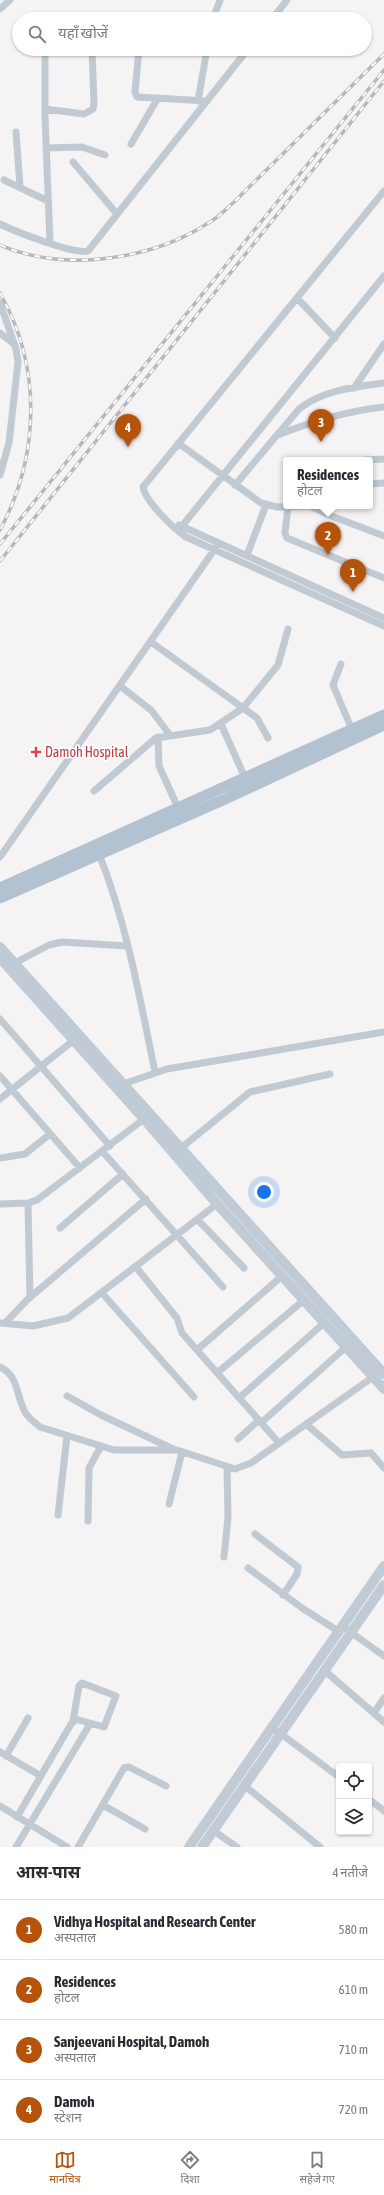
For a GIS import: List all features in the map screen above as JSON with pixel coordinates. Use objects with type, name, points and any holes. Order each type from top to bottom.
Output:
[{"type":"main road","points":[[0,898],[354,733],[384,715]]},
{"type":"main road","points":[[354,733],[384,725]]},
{"type":"main road","points":[[0,888],[104,849]]},
{"type":"main road","points":[[0,947],[10,965],[74,1040],[217,1204],[384,1389]]},
{"type":"main road","points":[[0,958],[10,965],[124,1084],[384,1374]]},
{"type":"main road","points":[[189,1847],[384,1566]]},
{"type":"main road","points":[[202,1847],[382,1591]]},
{"type":"main road","points":[[252,1755],[263,1760]]},
{"type":"street","points":[[0,9],[10,0]]},
{"type":"street","points":[[216,12],[220,0]]},
{"type":"street","points":[[278,12],[287,0]]},
{"type":"street","points":[[45,56],[46,148],[50,243]]},
{"type":"street","points":[[45,109],[84,114],[93,109],[92,56]]},
{"type":"street","points":[[139,56],[136,95],[139,97],[206,101]]},
{"type":"street","points":[[198,101],[206,56]]},
{"type":"street","points":[[0,224],[19,233],[50,243],[87,251],[242,56]]},
{"type":"street","points":[[131,144],[158,98]]},
{"type":"street","points":[[16,132],[20,187]]},
{"type":"street","points":[[46,148],[82,147],[105,155]]},
{"type":"street","points":[[73,162],[117,214]]},
{"type":"street","points":[[4,180],[48,201]]},
{"type":"street","points":[[382,622],[338,606],[186,537],[166,519],[145,493],[143,487],[384,191]]},
{"type":"street","points":[[182,526],[384,276]]},
{"type":"street","points":[[297,298],[335,338]]},
{"type":"street","points":[[0,303],[14,344],[18,362],[18,374],[9,443],[0,475]]},
{"type":"street","points":[[0,333],[14,344]]},
{"type":"street","points":[[354,388],[384,344]]},
{"type":"street","points":[[235,485],[299,409],[309,401],[331,392],[384,383]]},
{"type":"street","points":[[277,436],[322,419],[356,410],[384,407]]},
{"type":"street","points":[[178,443],[253,499],[266,505],[283,506]]},
{"type":"street","points":[[373,460],[384,459]]},
{"type":"street","points":[[373,484],[384,483]]},
{"type":"street","points":[[246,555],[266,505]]},
{"type":"street","points":[[285,509],[285,533],[287,538],[384,578]]},
{"type":"street","points":[[318,509],[334,518],[384,536]]},
{"type":"street","points":[[166,519],[341,599],[382,622]]},
{"type":"street","points":[[0,857],[219,543]]},
{"type":"street","points":[[298,588],[301,580]]},
{"type":"street","points":[[338,606],[341,599]]},
{"type":"street","points":[[94,791],[158,737],[204,732],[221,724],[243,708],[278,665],[288,629]]},
{"type":"street","points":[[151,642],[261,722],[268,738]]},
{"type":"street","points":[[341,664],[333,685],[354,733]]},
{"type":"street","points":[[120,686],[151,710],[170,735]]},
{"type":"street","points":[[221,724],[247,783]]},
{"type":"street","points":[[158,737],[159,766],[180,813]]},
{"type":"street","points":[[104,849],[155,1072]]},
{"type":"street","points":[[10,965],[48,945],[62,942],[127,946]]},
{"type":"street","points":[[0,1019],[110,1146]]},
{"type":"street","points":[[124,1084],[155,1072],[384,1032]]},
{"type":"street","points":[[0,1099],[40,1065],[74,1040]]},
{"type":"street","points":[[181,1148],[250,1092],[330,1074]]},
{"type":"street","points":[[0,1076],[80,1168]]},
{"type":"street","points":[[0,1204],[28,1203],[37,1200],[144,1119]]},
{"type":"street","points":[[1,1157],[25,1154],[50,1134]]},
{"type":"street","points":[[102,1151],[223,1287]]},
{"type":"street","points":[[60,1228],[123,1174]]},
{"type":"street","points":[[3,1323],[146,1199]]},
{"type":"street","points":[[28,1203],[30,1298]]},
{"type":"street","points":[[3,1323],[33,1326],[63,1320],[102,1293],[217,1204]]},
{"type":"street","points":[[198,1220],[244,1268]]},
{"type":"street","points":[[136,1267],[178,1318],[180,1330],[279,1443]]},
{"type":"street","points":[[197,1350],[282,1276]]},
{"type":"street","points":[[102,1293],[194,1397]]},
{"type":"street","points":[[217,1373],[304,1300]]},
{"type":"street","points":[[239,1398],[324,1323]]},
{"type":"street","points":[[238,1439],[260,1422],[346,1347]]},
{"type":"street","points":[[0,1367],[12,1375],[24,1411],[31,1420],[40,1427],[101,1446],[123,1451],[179,1451]]},
{"type":"street","points":[[67,1396],[101,1415],[179,1451],[234,1468],[246,1466],[373,1377]]},
{"type":"street","points":[[306,1424],[342,1455],[371,1453],[384,1468]]},
{"type":"street","points":[[58,1515],[67,1436]]},
{"type":"street","points":[[88,1521],[89,1468],[101,1446]]},
{"type":"street","points":[[169,1504],[179,1451]]},
{"type":"street","points":[[224,1557],[228,1517],[227,1467]]},
{"type":"street","points":[[255,1534],[298,1567],[297,1574],[283,1594]]},
{"type":"street","points":[[248,1568],[283,1594],[340,1629],[352,1632],[384,1656]]},
{"type":"street","points":[[325,1671],[384,1722]]},
{"type":"street","points":[[17,1817],[72,1721],[79,1686],[85,1682],[114,1694],[117,1698],[104,1728],[79,1720],[72,1721]]},
{"type":"street","points":[[374,1713],[384,1698]]},
{"type":"street","points":[[28,1718],[3,1754],[41,1776]]},
{"type":"street","points":[[16,1847],[90,1724]]},
{"type":"street","points":[[272,1727],[336,1775]]},
{"type":"street","points":[[78,1847],[127,1767],[166,1786]]},
{"type":"street","points":[[245,1786],[320,1847]]},
{"type":"street","points":[[372,1801],[384,1811]]},
{"type":"street","points":[[103,1805],[145,1830]]},
{"type":"street","points":[[0,1806],[67,1847]]},
{"type":"street","points":[[214,1831],[237,1847]]},
{"type":"railway","points":[[0,245],[25,254],[52,259],[80,260],[108,258],[135,253],[162,246],[187,235],[213,220],[234,202],[384,54]]},
{"type":"railway","points":[[0,544],[384,70]]},
{"type":"railway","points":[[0,561],[384,81]]},
{"type":"railway","points":[[0,293],[14,321],[23,351],[29,381],[31,411],[29,442],[23,472],[13,501],[0,530]]},
{"type":"place","name":"Sanjeevani Hospital, Damoh","points":[[321,442]]},
{"type":"place","name":"Damoh","points":[[128,447]]},
{"type":"place","name":"Residences","points":[[328,555]]},
{"type":"place","name":"Vidhya Hospital and Research Center","points":[[353,592]]},
{"type":"place","name":"Damoh Hospital","points":[[36,752]]}]
